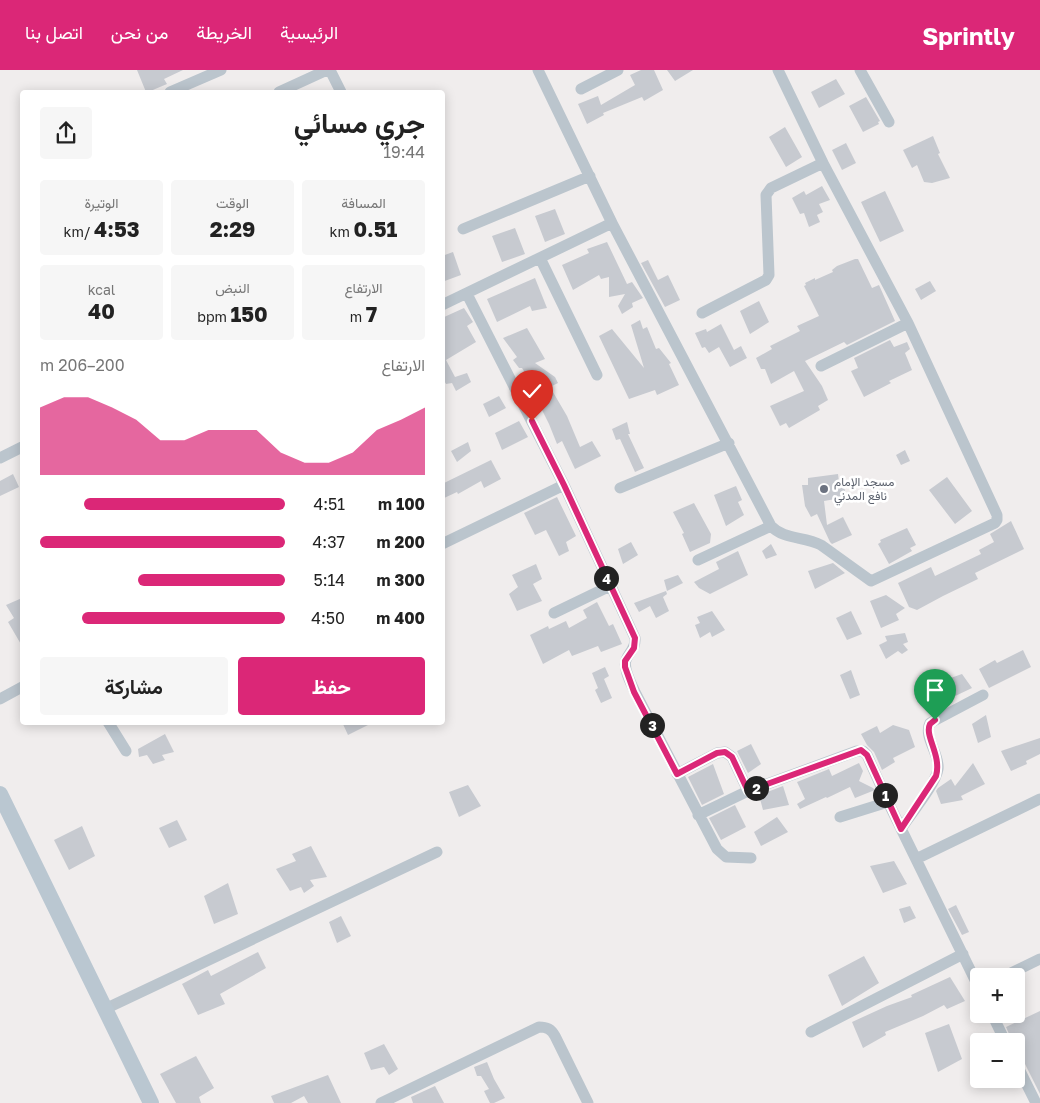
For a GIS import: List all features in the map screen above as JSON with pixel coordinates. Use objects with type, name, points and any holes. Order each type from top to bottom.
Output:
[{"type":"main road","points":[[0,794],[152,1103]]},
{"type":"street","points":[[175,90],[220,70]]},
{"type":"street","points":[[284,90],[329,70],[340,90]]},
{"type":"street","points":[[538,70],[612,223],[771,526],[778,533],[821,545],[871,581],[995,523],[997,515],[908,323],[823,164],[778,70]]},
{"type":"street","points":[[581,89],[618,70]]},
{"type":"street","points":[[860,70],[889,122]]},
{"type":"street","points":[[702,313],[766,280],[768,275],[767,191],[823,164]]},
{"type":"street","points":[[463,229],[590,176]]},
{"type":"street","points":[[445,304],[612,223]]},
{"type":"street","points":[[540,258],[597,375]]},
{"type":"street","points":[[467,294],[564,485],[635,638],[634,648],[625,661],[625,667],[634,692],[720,854],[726,857],[751,858]]},
{"type":"street","points":[[821,366],[908,323]]},
{"type":"street","points":[[620,488],[729,443]]},
{"type":"street","points":[[0,458],[20,448]]},
{"type":"street","points":[[445,543],[564,485]]},
{"type":"street","points":[[698,560],[771,526]]},
{"type":"street","points":[[554,613],[610,586]]},
{"type":"street","points":[[0,698],[20,688]]},
{"type":"street","points":[[901,829],[936,776],[938,768],[936,752],[928,732],[930,724],[983,696]]},
{"type":"street","points":[[110,725],[126,751]]},
{"type":"street","points":[[698,815],[748,791],[861,750],[867,755],[970,970]]},
{"type":"street","points":[[677,774],[717,753],[725,752],[732,757],[748,791]]},
{"type":"street","points":[[916,859],[1040,799]]},
{"type":"street","points":[[840,817],[888,802]]},
{"type":"street","points":[[105,1009],[437,852]]},
{"type":"street","points":[[812,1032],[962,954]]},
{"type":"street","points":[[1021,968],[1040,959]]},
{"type":"street","points":[[381,1103],[544,1027],[552,1030],[588,1103]]},
{"type":"street","points":[[1025,1082],[1036,1103]]},
{"type":"building","points":[[137,70],[183,70],[164,79],[167,84],[153,90],[145,90]]},
{"type":"building","points":[[641,70],[654,70],[663,90],[644,101],[642,97],[603,113],[604,115],[587,124],[578,104],[598,96],[601,105],[635,85],[630,75]]},
{"type":"building","points":[[667,70],[693,70],[675,81]]},
{"type":"building","points":[[836,79],[845,94],[819,108],[811,92]]},
{"type":"building","points":[[866,97],[880,121],[878,122],[879,124],[863,132],[849,106]]},
{"type":"building","points":[[785,127],[802,157],[786,167],[769,137]]},
{"type":"building","points":[[933,136],[940,153],[938,154],[950,178],[932,183],[924,182],[917,165],[912,168],[903,150]]},
{"type":"building","points":[[846,143],[856,163],[842,170],[832,150]]},
{"type":"building","points":[[822,186],[830,200],[819,204],[823,212],[817,215],[820,222],[809,227],[804,213],[800,214],[792,198],[804,191],[806,195]]},
{"type":"building","points":[[885,191],[904,231],[880,242],[861,202]]},
{"type":"building","points":[[555,209],[565,234],[545,242],[535,216]]},
{"type":"building","points":[[515,228],[525,254],[502,262],[492,236]]},
{"type":"building","points":[[607,242],[627,284],[632,282],[643,298],[632,303],[633,307],[622,314],[618,306],[625,294],[609,297],[609,277],[601,279],[599,275],[573,290],[562,265],[589,253],[587,249]]},
{"type":"building","points":[[453,252],[461,275],[445,281],[445,255]]},
{"type":"building","points":[[858,259],[872,288],[879,285],[895,321],[847,345],[844,342],[805,361],[822,386],[828,400],[818,406],[820,410],[789,428],[786,423],[780,426],[770,406],[804,391],[794,371],[771,384],[765,369],[761,369],[756,358],[772,349],[770,346],[800,331],[797,326],[819,316],[804,286],[806,285],[805,283],[833,272],[832,270],[837,266]]},
{"type":"building","points":[[648,260],[658,280],[668,275],[680,300],[665,307],[641,263]]},
{"type":"building","points":[[535,278],[547,308],[532,311],[530,306],[497,322],[487,299]]},
{"type":"building","points":[[930,281],[936,291],[921,300],[915,289]]},
{"type":"building","points":[[759,301],[769,322],[750,334],[740,311]]},
{"type":"building","points":[[464,308],[473,322],[467,326],[476,342],[446,360],[455,377],[467,373],[471,382],[456,391],[452,383],[446,384],[445,382],[445,317]]},
{"type":"building","points":[[640,320],[643,329],[647,327],[656,349],[659,348],[671,363],[669,364],[679,385],[657,395],[655,390],[629,399],[599,336],[612,329],[644,368],[631,325]]},
{"type":"building","points":[[721,324],[734,350],[741,346],[747,358],[730,367],[719,347],[709,353],[705,347],[702,348],[695,333],[706,329],[707,332]]},
{"type":"building","points":[[527,328],[545,359],[535,363],[555,377],[558,383],[550,387],[567,416],[580,447],[592,441],[601,456],[575,469],[562,441],[557,444],[540,403],[529,386],[532,383],[522,368],[519,368],[513,360],[517,357],[503,338]]},
{"type":"building","points":[[890,340],[894,347],[907,342],[910,349],[905,353],[912,370],[889,381],[891,383],[864,397],[851,371],[858,368],[854,358]]},
{"type":"building","points":[[499,396],[506,408],[489,417],[483,404]]},
{"type":"building","points":[[519,421],[528,437],[502,450],[495,433]]},
{"type":"building","points":[[627,422],[630,434],[628,434],[644,468],[635,472],[620,439],[616,440],[612,429]]},
{"type":"building","points":[[468,442],[471,451],[457,462],[451,451]]},
{"type":"building","points":[[905,450],[910,461],[901,465],[896,455]]},
{"type":"building","points":[[491,460],[501,479],[484,488],[481,481],[458,494],[457,492],[445,498],[445,483]]},
{"type":"building","points":[[13,474],[19,487],[0,496],[0,481]]},
{"type":"building","points":[[838,474],[839,482],[843,482],[845,491],[840,492],[841,498],[824,501],[827,525],[843,517],[852,535],[832,544],[817,514],[811,517],[805,506],[802,485],[808,485],[808,478]]},
{"type":"building","points":[[947,477],[972,511],[955,524],[929,490]]},
{"type":"building","points":[[736,486],[742,500],[738,502],[744,515],[726,526],[714,495]]},
{"type":"building","points":[[557,497],[576,536],[566,542],[569,551],[559,556],[546,530],[535,535],[524,513]]},
{"type":"building","points":[[694,503],[711,534],[710,543],[690,552],[682,534],[684,533],[673,512]]},
{"type":"building","points":[[1011,521],[1024,549],[975,573],[978,579],[917,610],[909,607],[898,583],[931,567],[935,576],[981,554],[979,550],[994,542],[990,534]]},
{"type":"building","points":[[907,528],[916,545],[910,548],[912,551],[889,564],[878,544],[881,542],[880,540]]},
{"type":"building","points":[[631,542],[638,555],[623,564],[618,549]]},
{"type":"building","points":[[771,544],[777,555],[766,559],[762,551]]},
{"type":"building","points":[[738,551],[748,575],[710,594],[699,588],[694,582],[719,569],[716,562]]},
{"type":"building","points":[[833,563],[845,573],[815,589],[808,571]]},
{"type":"building","points":[[536,564],[542,579],[533,584],[542,601],[517,611],[509,594],[518,587],[512,575]]},
{"type":"building","points":[[678,575],[683,583],[667,591],[664,580]]},
{"type":"building","points":[[666,591],[667,594],[663,597],[669,611],[656,618],[650,606],[639,612],[634,603]]},
{"type":"building","points":[[886,595],[905,608],[896,614],[899,620],[881,628],[870,601]]},
{"type":"building","points":[[20,599],[20,643],[8,622],[14,618],[6,605]]},
{"type":"building","points":[[597,602],[609,626],[613,624],[622,644],[601,652],[598,646],[572,656],[569,650],[543,664],[530,635],[548,626],[549,629],[566,621],[569,628],[587,618],[583,610]]},
{"type":"building","points":[[712,611],[725,630],[712,637],[710,632],[700,638],[695,625],[700,623],[697,617]]},
{"type":"building","points":[[851,611],[862,634],[847,640],[836,618]]},
{"type":"building","points":[[905,633],[908,642],[903,644],[908,650],[902,654],[898,651],[886,659],[879,645],[887,641],[885,636]]},
{"type":"building","points":[[1023,650],[1031,667],[989,688],[979,669],[995,660],[997,663]]},
{"type":"building","points":[[605,667],[609,676],[604,679],[612,698],[601,703],[595,690],[598,688],[592,673]]},
{"type":"building","points":[[851,670],[860,695],[850,699],[840,675]]},
{"type":"building","points":[[962,674],[972,688],[951,698],[942,681]]},
{"type":"building","points":[[986,715],[991,737],[978,743],[972,724]]},
{"type":"building","points":[[343,725],[368,725],[348,735]]},
{"type":"building","points":[[893,725],[909,730],[915,747],[893,758],[895,762],[882,770],[874,752],[867,745],[861,734],[877,726],[880,733]]},
{"type":"building","points":[[165,734],[174,752],[162,755],[165,760],[153,764],[147,755],[139,757],[138,749]]},
{"type":"building","points":[[1040,738],[1040,754],[1026,761],[1027,764],[1011,771],[1001,751]]},
{"type":"building","points":[[751,744],[761,764],[748,773],[737,751]]},
{"type":"building","points":[[859,763],[863,771],[859,781],[875,790],[855,798],[850,787],[800,809],[797,804],[805,799],[797,782],[829,769],[832,776]]},
{"type":"building","points":[[973,763],[985,784],[961,796],[963,800],[941,804],[936,791],[938,788],[951,779],[955,786]]},
{"type":"building","points":[[713,764],[724,794],[702,805],[688,777]]},
{"type":"building","points":[[468,785],[481,806],[459,817],[449,792]]},
{"type":"building","points":[[783,786],[789,805],[763,810],[759,795]]},
{"type":"building","points":[[735,805],[746,827],[721,840],[709,818]]},
{"type":"building","points":[[777,817],[788,832],[761,846],[754,832]]},
{"type":"building","points":[[177,820],[187,840],[169,848],[159,828]]},
{"type":"building","points":[[82,826],[95,856],[69,870],[54,840]]},
{"type":"building","points":[[311,846],[327,877],[310,880],[314,886],[304,893],[301,887],[290,891],[276,869],[296,861],[292,854]]},
{"type":"building","points":[[894,861],[907,884],[883,893],[870,866]]},
{"type":"building","points":[[228,883],[238,914],[214,924],[204,896]]},
{"type":"building","points":[[956,905],[969,932],[962,935],[948,909]]},
{"type":"building","points":[[910,906],[916,918],[904,923],[899,909]]},
{"type":"building","points":[[341,916],[351,936],[337,943],[329,922]]},
{"type":"building","points":[[258,952],[266,968],[220,994],[225,1004],[198,1015],[182,984],[208,970],[211,976]]},
{"type":"building","points":[[864,956],[879,983],[842,1006],[828,975]]},
{"type":"building","points":[[950,977],[965,1001],[947,1009],[944,1005],[885,1032],[886,1035],[863,1048],[852,1022],[912,997],[911,995]]},
{"type":"building","points":[[1040,1011],[1040,1094],[1025,1064],[1025,1033],[1009,1033],[1006,1027],[1014,1023],[1025,1023],[1025,1018]]},
{"type":"building","points":[[949,1024],[962,1059],[938,1072],[925,1033]]},
{"type":"building","points":[[384,1044],[398,1069],[389,1075],[384,1067],[371,1070],[364,1053]]},
{"type":"building","points":[[196,1056],[214,1088],[199,1097],[201,1103],[176,1103],[160,1074]]},
{"type":"building","points":[[487,1062],[505,1098],[494,1103],[490,1103],[484,1091],[489,1089],[481,1076],[477,1076],[474,1067]]},
{"type":"building","points":[[328,1075],[341,1103],[308,1103],[304,1096],[291,1103],[274,1103],[271,1096]]},
{"type":"building","points":[[435,1086],[444,1103],[413,1103],[411,1097]]},
{"type":"place","name":"مسجد الإمام نافع المدني","points":[[824,489]]},
{"type":"route","points":[[532,421],[635,638],[634,648],[625,661],[625,667],[634,692],[677,774],[717,753],[725,752],[732,757],[748,791],[861,750],[867,755],[901,829],[936,776],[938,761],[928,732],[930,724],[935,720]]}]
